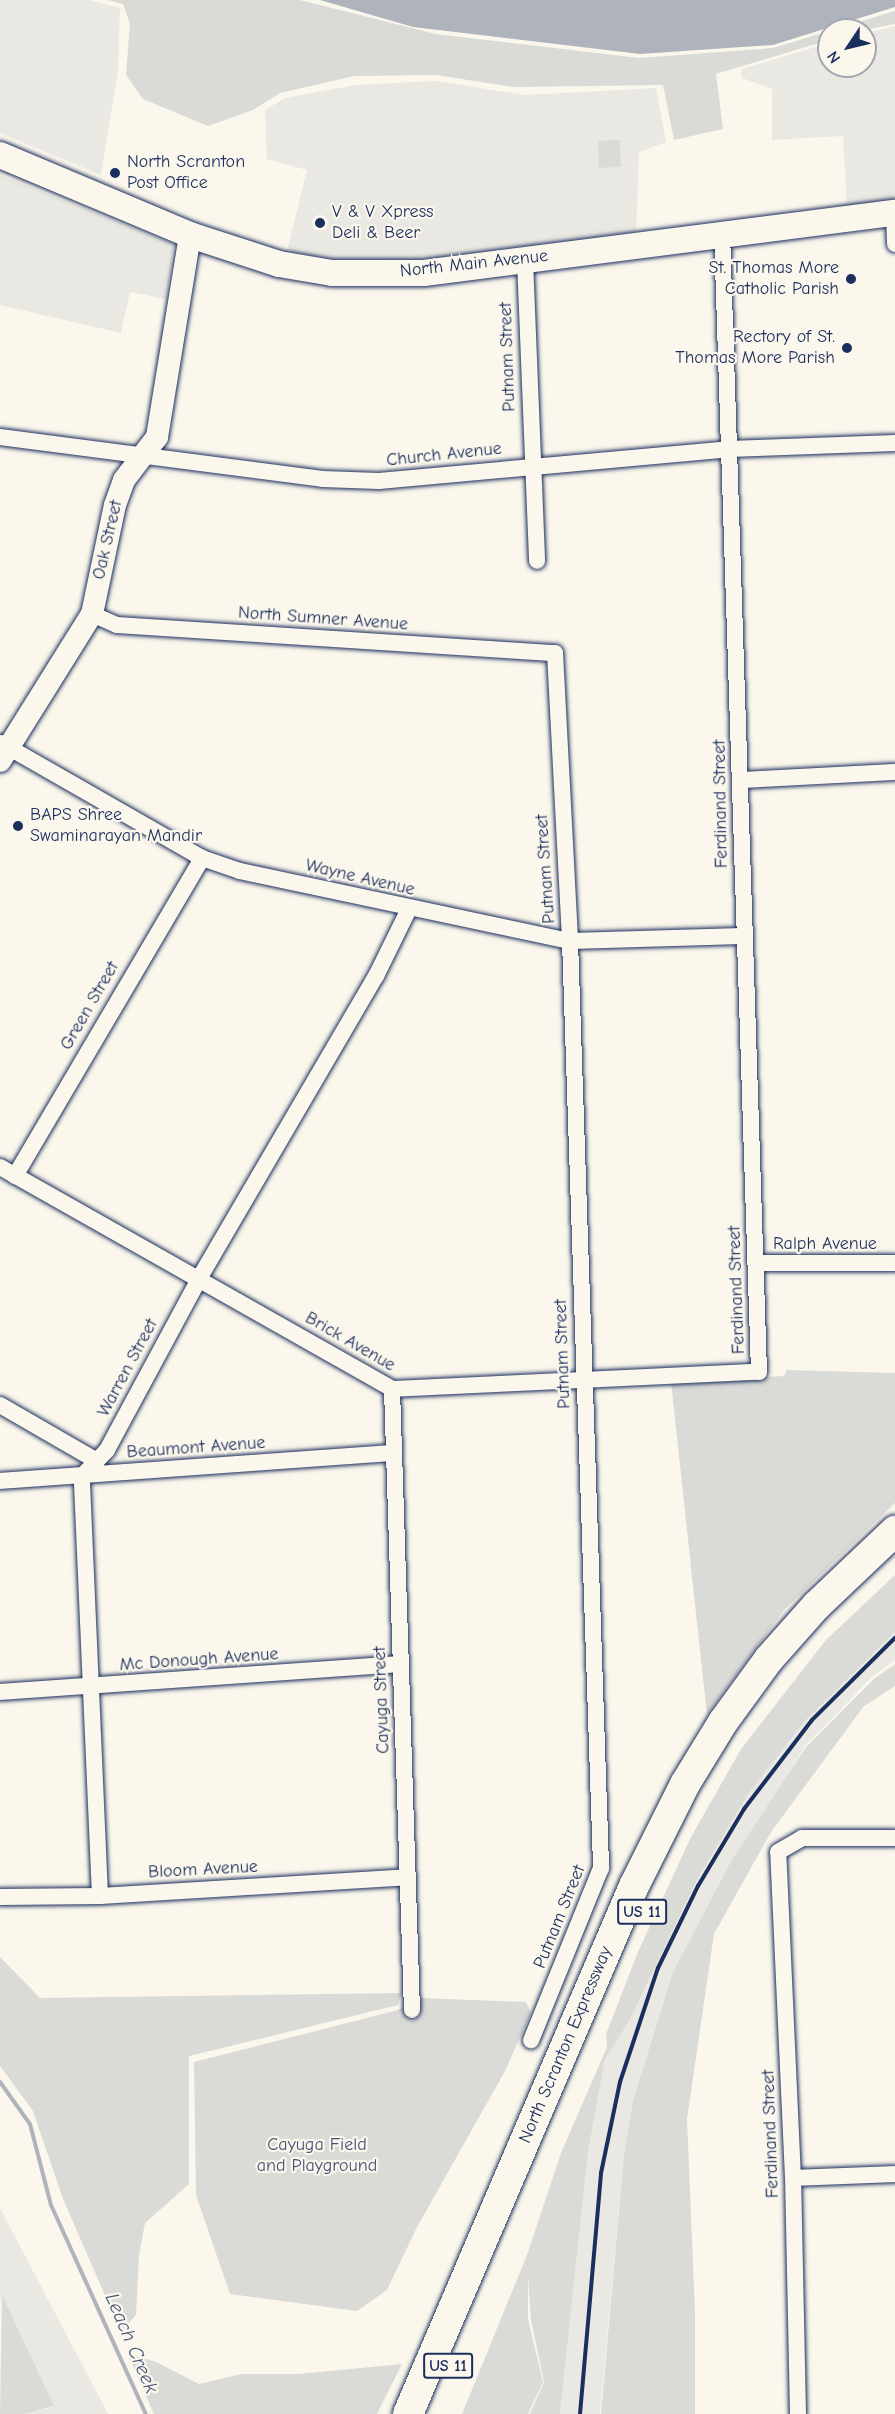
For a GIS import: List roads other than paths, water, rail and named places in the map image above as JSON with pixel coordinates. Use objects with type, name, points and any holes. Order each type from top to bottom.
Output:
[{"type":"highway","name":"North Scranton Expressway","points":[[408,2414],[634,1886],[686,1784],[723,1722],[770,1659],[817,1605],[895,1531]]},
{"type":"highway","name":"North Scranton Expressway","points":[[428,2414],[650,1893],[701,1793],[784,1670],[837,1610],[895,1555]]},
{"type":"main road","name":"North Main Avenue","points":[[0,155],[190,235],[279,264],[332,273],[424,273],[895,213]]},
{"type":"street","points":[[895,213],[895,244]]},
{"type":"street","name":"Oak Street","points":[[3,750],[92,614],[115,505],[124,480],[157,437],[162,420],[190,235]]},
{"type":"street","name":"Ferdinand Street","points":[[722,235],[741,780],[743,936],[759,1372]]},
{"type":"street","name":"Putnam Street","points":[[525,260],[531,465],[537,561]]},
{"type":"street","name":"Church Avenue","points":[[0,437],[322,479],[379,481],[531,465],[729,449],[895,443]]},
{"type":"street","name":"North Sumner Avenue","points":[[92,614],[117,625],[555,653]]},
{"type":"street","name":"Putnam Street","points":[[531,2040],[602,1868],[583,1380],[570,941],[555,653]]},
{"type":"street","name":"Wayne Avenue","points":[[3,750],[202,858],[240,871],[409,909],[570,941],[743,936]]},
{"type":"street","points":[[741,780],[895,772]]},
{"type":"street","name":"Green Street","points":[[15,1176],[202,858]]},
{"type":"street","name":"Warren Street","points":[[82,1476],[107,1450],[200,1276],[376,976],[409,909]]},
{"type":"street","name":"Brick Avenue","points":[[0,1167],[200,1276],[392,1389],[759,1372]]},
{"type":"street","name":"Ralph Avenue","points":[[756,1263],[895,1263]]},
{"type":"street","name":"Cayuga Street","points":[[392,1389],[412,2010]]},
{"type":"street","points":[[0,1405],[97,1461]]},
{"type":"street","name":"Beaumont Avenue","points":[[0,1481],[394,1453]]},
{"type":"street","points":[[82,1476],[100,1896]]},
{"type":"street","name":"Mc Donough Avenue","points":[[0,1692],[90,1688],[400,1664]]},
{"type":"street","name":"Ferdinand Street","points":[[798,2414],[793,2178],[778,1852],[802,1839],[895,1838]]},
{"type":"street","name":"Bloom Avenue","points":[[0,1897],[100,1896],[407,1877]]},
{"type":"street","points":[[793,2178],[895,2174]]},
{"type":"waterway","name":"Leach Creek","points":[[0,2082],[30,2124],[51,2205],[146,2414]]},
{"type":"railway","points":[[580,2414],[601,2173],[620,2082],[658,1968],[698,1886],[744,1809],[812,1720],[895,1638]]},
{"type":"place","name":"North Scranton Post Office","points":[[115,173]]},
{"type":"place","name":"V & V Xpress Deli & Beer","points":[[320,223]]},
{"type":"place","name":"St. Thomas More Catholic Parish","points":[[851,279]]},
{"type":"place","name":"Rectory of St. Thomas More Parish","points":[[847,348]]},
{"type":"place","name":"BAPS Shree Swaminarayan Mandir","points":[[18,826]]},
{"type":"park label","name":"Cayuga Field and Playground","points":[[317,2156]]}]
